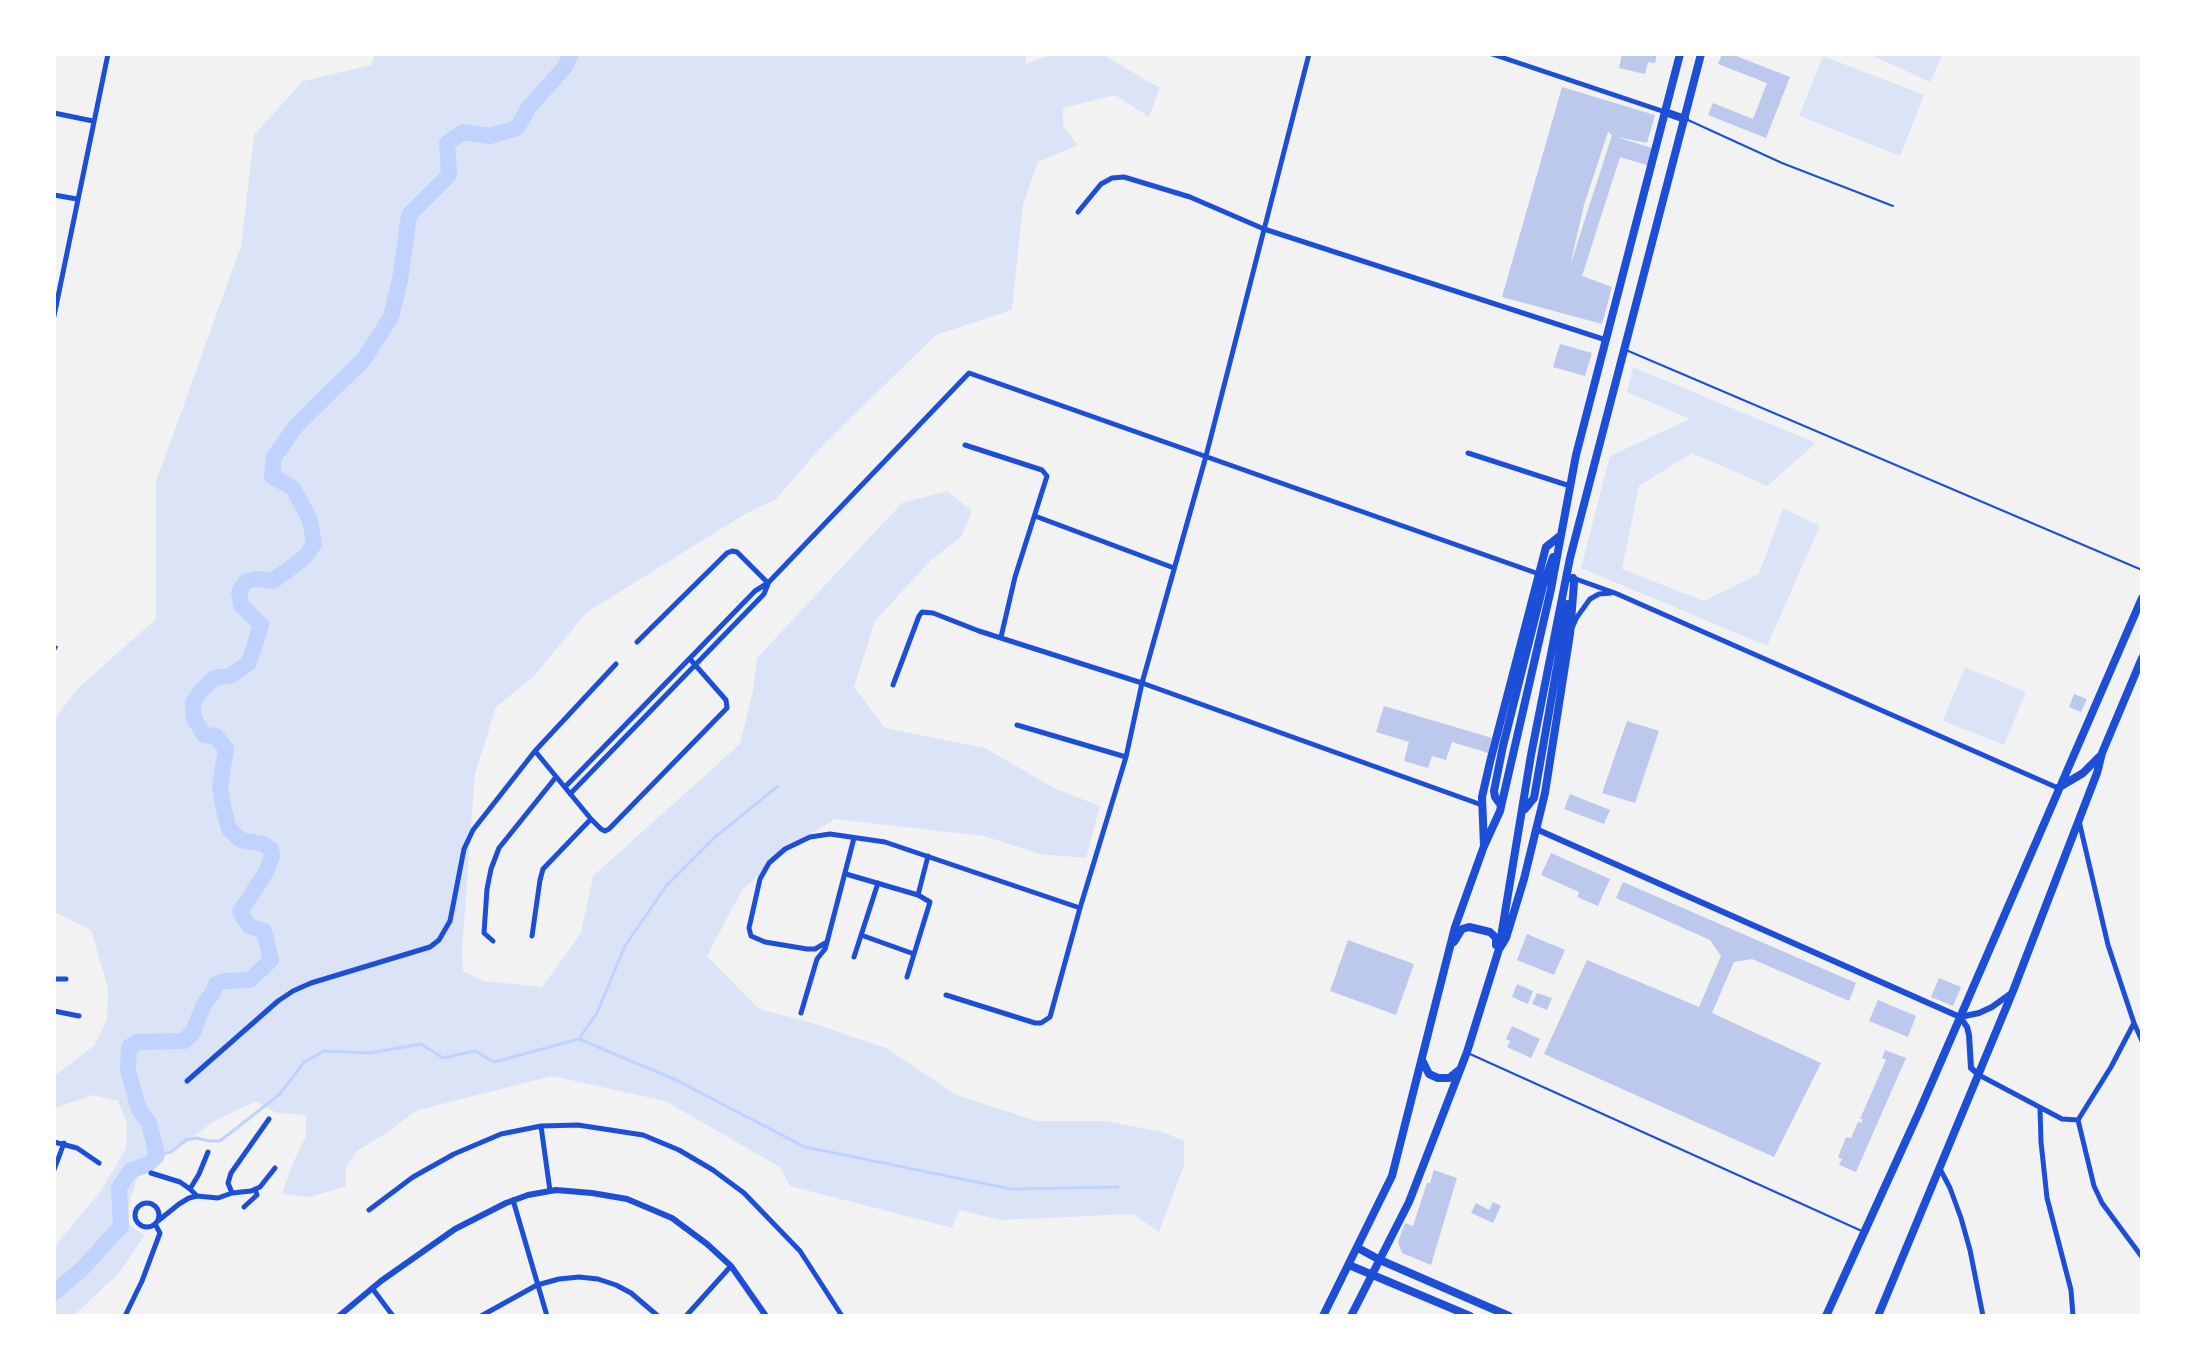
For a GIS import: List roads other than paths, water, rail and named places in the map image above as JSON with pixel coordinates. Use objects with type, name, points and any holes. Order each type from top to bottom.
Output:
[{"type":"main road","points":[[1323,1316],[1388,1185],[1398,1156],[1446,959],[1484,846],[1500,811],[1551,589],[1570,486],[1680,54]]},
{"type":"main road","points":[[1351,1316],[1409,1202],[1461,1069],[1499,949],[1530,756],[1570,558],[1701,54]]},
{"type":"main road","points":[[1665,112],[1685,119]]},
{"type":"main road","points":[[1484,846],[1482,805],[1490,762],[1546,547],[1560,536]]},
{"type":"main road","points":[[1500,804],[1494,791],[1503,746],[1543,586],[1560,536]]},
{"type":"main road","points":[[1499,949],[1509,929],[1536,829],[1551,758],[1569,634],[1573,578],[1573,565],[1570,558]]},
{"type":"main road","points":[[1525,809],[1530,806],[1534,798],[1573,578]]},
{"type":"main road","points":[[1826,1316],[1865,1233],[2142,598]]},
{"type":"main road","points":[[1878,1316],[2013,991],[2097,773],[2102,753],[2142,658]]},
{"type":"main road","points":[[2058,788],[2083,773],[2102,753]]},
{"type":"main road","points":[[1446,959],[1462,929],[1480,928],[1490,932],[1496,938],[1493,970]]},
{"type":"main road","points":[[1422,1060],[1429,1074],[1438,1078],[1449,1078],[1461,1069]]},
{"type":"main road","points":[[1358,1248],[1380,1260],[1509,1316]]},
{"type":"main road","points":[[1349,1264],[1470,1316]]},
{"type":"street","points":[[54,316],[108,54]]},
{"type":"street","points":[[946,995],[1035,1023],[1046,1021],[1050,1017],[1126,757],[1142,683],[1206,456],[1309,54]]},
{"type":"street","points":[[1492,54],[1665,112]]},
{"type":"street","points":[[54,113],[93,121]]},
{"type":"street","points":[[1078,212],[1101,184],[1113,178],[1124,177],[1190,196],[1264,229],[1606,340]]},
{"type":"street","points":[[54,195],[77,199]]},
{"type":"street","points":[[54,266],[63,268]]},
{"type":"street","points":[[565,787],[755,591],[768,583],[969,373],[1539,574]]},
{"type":"street","points":[[965,444],[1046,472],[1047,476],[1015,577],[1000,637]]},
{"type":"street","points":[[1468,453],[1570,486]]},
{"type":"street","points":[[1035,516],[1174,568]]},
{"type":"street","points":[[637,642],[727,553],[737,552],[768,583]]},
{"type":"street","points":[[1573,578],[1616,593],[2058,788]]},
{"type":"street","points":[[570,794],[764,594],[768,583]]},
{"type":"street","points":[[1569,634],[1577,617],[1590,599],[1599,594],[1616,593]]},
{"type":"street","points":[[893,685],[922,612],[933,612],[1000,637],[1142,683],[1482,805]]},
{"type":"street","points":[[535,751],[591,819],[601,829],[605,831],[609,829],[727,708],[726,700],[690,659]]},
{"type":"street","points":[[187,1081],[278,1001],[293,991],[311,983],[430,947],[439,940],[450,921],[464,849],[473,831],[535,751],[616,664]]},
{"type":"street","points":[[660,689],[665,696]]},
{"type":"street","points":[[1017,725],[1126,757]]},
{"type":"street","points":[[620,730],[626,736]]},
{"type":"street","points":[[492,941],[484,933],[487,889],[495,858],[499,848],[556,777]]},
{"type":"street","points":[[532,936],[543,869],[591,819]]},
{"type":"street","points":[[2079,819],[2108,945],[2142,1041]]},
{"type":"street","points":[[1536,829],[1960,1017],[1970,1035],[1971,1068],[1979,1075],[2062,1119],[2079,1120]]},
{"type":"street","points":[[827,942],[815,949],[807,950],[765,942],[753,938],[749,933],[760,879],[769,863],[785,849],[810,837],[830,834],[885,842],[1080,908]]},
{"type":"street","points":[[801,1013],[817,958],[825,949],[854,838]]},
{"type":"street","points":[[918,895],[928,856]]},
{"type":"street","points":[[846,874],[918,895],[930,902],[908,977]]},
{"type":"street","points":[[854,957],[878,883]]},
{"type":"street","points":[[861,935],[914,954]]},
{"type":"street","points":[[54,979],[66,979]]},
{"type":"street","points":[[1960,1017],[1979,1013],[1992,1007],[2013,991]]},
{"type":"street","points":[[54,1011],[79,1016]]},
{"type":"street","points":[[2134,1023],[2079,1120],[2094,1186],[2102,1203],[2142,1257]]},
{"type":"street","points":[[2040,1109],[2043,1168],[2058,1243],[2071,1290],[2073,1316]]},
{"type":"street","points":[[232,1193],[228,1183],[231,1173],[269,1119]]},
{"type":"street","points":[[369,1210],[413,1177],[454,1154],[501,1134],[541,1126],[578,1125],[643,1135],[679,1150],[713,1170],[744,1193],[800,1251],[842,1316]]},
{"type":"street","points":[[541,1126],[550,1191]]},
{"type":"street","points":[[54,1142],[77,1148],[99,1163]]},
{"type":"street","points":[[54,1170],[64,1143]]},
{"type":"street","points":[[190,1188],[208,1152]]},
{"type":"street","points":[[1939,1167],[1950,1188],[1964,1228],[1983,1316]]},
{"type":"street","points":[[125,1316],[142,1281],[160,1233],[156,1223],[159,1213],[155,1206],[148,1203],[138,1207],[134,1217],[138,1224],[145,1227],[156,1223],[179,1204],[196,1196],[218,1198],[232,1193],[245,1193],[260,1187],[275,1168]]},
{"type":"street","points":[[151,1173],[180,1182],[190,1188],[196,1196]]},
{"type":"street","points":[[244,1207],[257,1195],[255,1189]]},
{"type":"street","points":[[339,1316],[372,1288],[455,1229],[513,1200],[550,1191],[567,1190],[609,1195],[651,1208],[689,1230],[730,1266],[766,1316]]},
{"type":"street","points":[[513,1200],[547,1316]]},
{"type":"street","points":[[686,1316],[730,1266]]},
{"type":"street","points":[[481,1316],[537,1285],[579,1277],[598,1279],[616,1285],[631,1293],[658,1316]]},
{"type":"street","points":[[372,1288],[393,1316]]},
{"type":"lane","points":[[1685,119],[1782,163],[1893,206]]},
{"type":"lane","points":[[1623,349],[2142,570]]},
{"type":"lane","points":[[54,645],[57,647],[54,652]]},
{"type":"lane","points":[[1467,1052],[1865,1233]]},
{"type":"waterway","points":[[54,1293],[83,1268],[121,1226],[119,1188],[130,1171],[148,1164],[157,1155],[149,1123],[139,1110],[128,1070],[129,1047],[138,1042],[184,1041],[193,1032],[204,1004],[216,984],[225,981],[250,980],[271,960],[264,931],[249,926],[240,912],[266,872],[272,856],[271,849],[263,844],[241,840],[229,829],[220,786],[226,749],[216,736],[204,735],[194,718],[193,703],[214,678],[230,676],[249,663],[261,625],[241,605],[239,592],[246,581],[257,579],[273,581],[305,557],[314,544],[310,520],[293,488],[272,476],[274,457],[296,426],[364,359],[391,317],[400,280],[409,215],[449,175],[447,143],[463,132],[490,136],[517,128],[529,107],[565,67],[571,54]]},
{"type":"waterway","points":[[579,1039],[597,1013],[625,946],[666,886],[714,838],[778,786]]},
{"type":"waterway","points":[[157,1155],[171,1152],[186,1140],[196,1138],[220,1141],[280,1094],[304,1062],[324,1051],[370,1053],[421,1044],[443,1058],[475,1051],[494,1062],[579,1039],[676,1080],[805,1147],[1011,1189],[1118,1187]]}]
